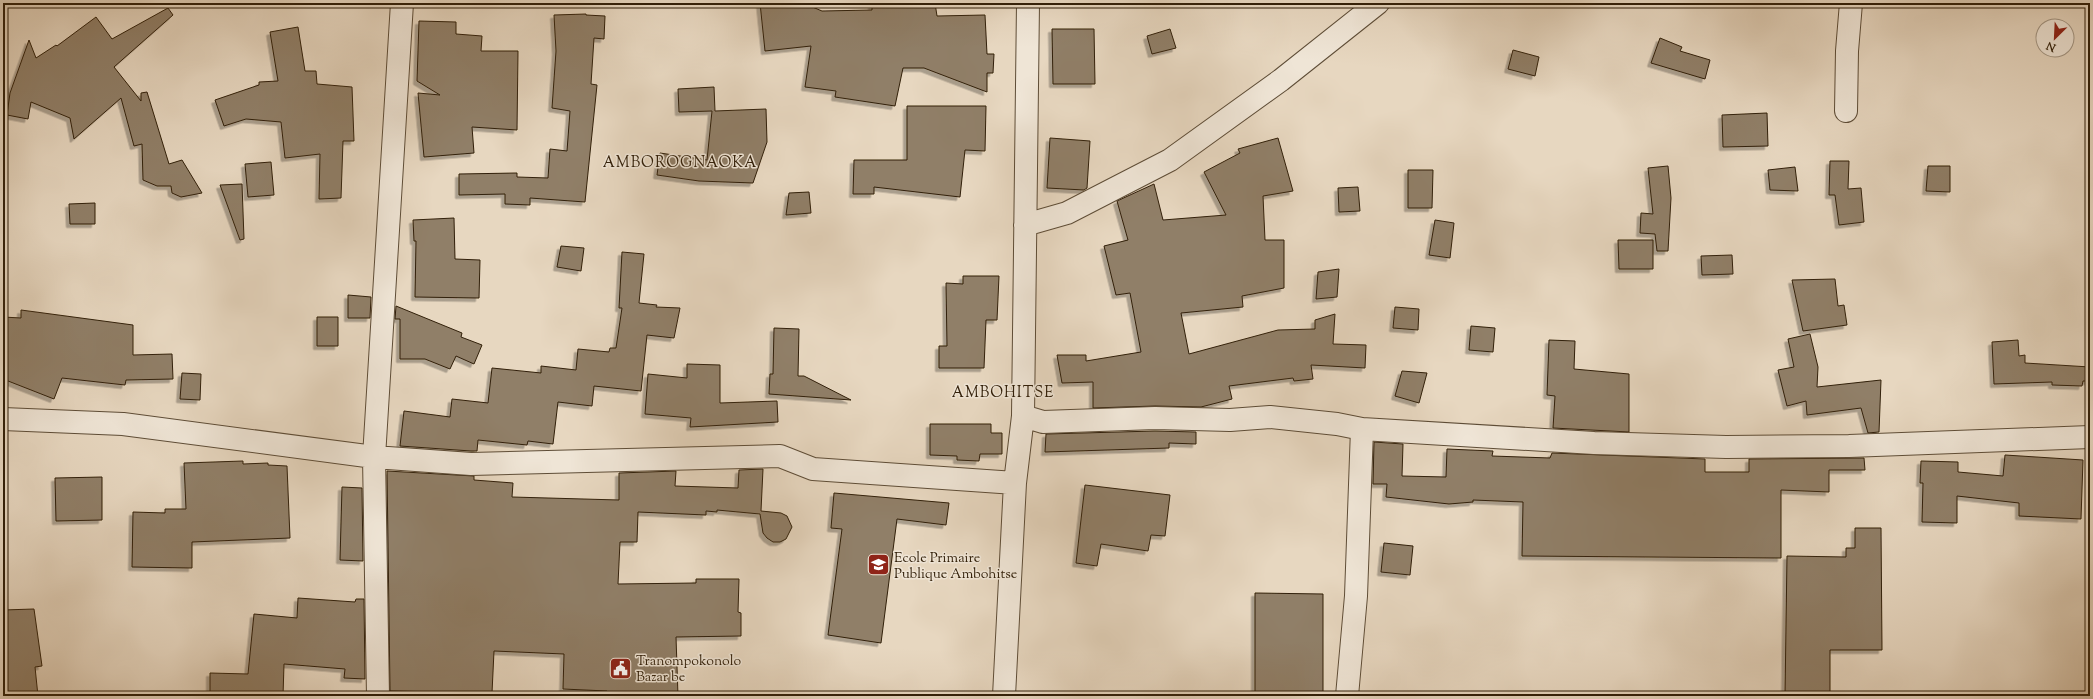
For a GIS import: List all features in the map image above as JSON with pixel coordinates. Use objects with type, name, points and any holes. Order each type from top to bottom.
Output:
[{"type":"street","points":[[378,696],[374,457],[402,3]]},
{"type":"street","points":[[1004,696],[1015,483],[1023,416],[1028,3]]},
{"type":"street","points":[[1025,225],[1067,213],[1170,160],[1281,80],[1378,3]]},
{"type":"street","points":[[1846,111],[1847,52],[1851,3]]},
{"type":"street","points":[[1023,416],[1043,422],[1155,418],[1230,420],[1270,417],[1337,424],[1362,429],[1594,444],[1726,447],[1849,446],[2090,437]]},
{"type":"street","points":[[3,419],[123,424],[374,457],[471,464],[780,456],[813,470],[1015,483]]},
{"type":"street","points":[[1348,696],[1356,596],[1362,429]]},
{"type":"building","points":[[760,3],[803,3],[822,11],[872,10],[872,3],[935,3],[937,16],[985,15],[987,54],[994,54],[993,73],[987,73],[987,92],[924,68],[903,68],[895,106],[835,97],[836,91],[805,87],[811,46],[765,51]]},
{"type":"building","points":[[168,8],[173,15],[114,67],[141,101],[141,93],[147,92],[169,164],[182,160],[202,193],[181,197],[172,193],[171,186],[157,186],[143,180],[142,144],[134,146],[121,98],[74,139],[70,118],[31,102],[28,119],[7,115],[10,93],[29,40],[36,58],[56,45],[57,46],[96,17],[112,39]]},
{"type":"building","points":[[586,14],[605,16],[604,39],[594,38],[591,84],[597,85],[585,202],[530,198],[530,205],[505,204],[505,194],[459,195],[459,174],[517,173],[517,177],[548,178],[550,149],[567,151],[570,111],[552,108],[556,51],[554,15]]},
{"type":"building","points":[[419,21],[456,22],[456,34],[482,36],[481,51],[518,51],[517,130],[472,127],[474,153],[424,157],[418,93],[440,95],[417,81]]},
{"type":"building","points":[[298,27],[305,71],[316,71],[317,84],[352,87],[354,141],[343,141],[341,198],[319,199],[320,154],[285,158],[281,122],[246,119],[224,126],[215,100],[259,85],[259,82],[278,81],[270,32]]},
{"type":"building","points":[[1052,29],[1094,29],[1095,84],[1053,84]]},
{"type":"building","points":[[1170,29],[1176,48],[1152,54],[1147,36]]},
{"type":"building","points":[[1660,38],[1682,47],[1680,51],[1710,60],[1705,79],[1651,63]]},
{"type":"building","points":[[1513,50],[1539,57],[1535,76],[1508,69]]},
{"type":"building","points":[[714,87],[715,111],[766,109],[767,142],[753,183],[699,181],[657,175],[660,153],[707,160],[712,111],[679,112],[678,89]]},
{"type":"building","points":[[907,106],[986,106],[985,151],[965,150],[960,197],[874,187],[874,194],[853,194],[854,160],[907,160]]},
{"type":"building","points":[[1767,113],[1768,146],[1723,147],[1722,115]]},
{"type":"building","points":[[1050,138],[1090,141],[1087,188],[1084,190],[1047,188]]},
{"type":"building","points":[[1278,138],[1293,191],[1263,196],[1265,240],[1284,240],[1284,288],[1242,296],[1243,307],[1181,313],[1189,354],[1278,330],[1315,329],[1315,320],[1335,314],[1333,344],[1366,345],[1365,368],[1311,365],[1313,379],[1294,381],[1293,378],[1229,386],[1232,399],[1201,407],[1155,406],[1093,408],[1093,382],[1062,383],[1057,355],[1086,355],[1086,361],[1141,352],[1130,293],[1116,295],[1104,246],[1128,240],[1117,201],[1154,184],[1163,220],[1226,215],[1204,172],[1240,153],[1238,149]]},
{"type":"building","points":[[1830,161],[1849,161],[1848,189],[1861,188],[1864,222],[1839,225],[1835,195],[1829,195]]},
{"type":"building","points":[[271,162],[274,195],[248,197],[245,164]]},
{"type":"building","points":[[1668,166],[1671,198],[1668,251],[1657,251],[1655,234],[1640,233],[1641,213],[1653,214],[1648,168]]},
{"type":"building","points":[[1928,166],[1950,166],[1950,192],[1926,191]]},
{"type":"building","points":[[1795,167],[1798,191],[1770,190],[1768,170]]},
{"type":"building","points":[[1408,170],[1433,170],[1432,208],[1408,208]]},
{"type":"building","points":[[242,184],[244,239],[240,240],[220,185]]},
{"type":"building","points":[[1358,187],[1360,211],[1339,212],[1338,188]]},
{"type":"building","points":[[809,192],[811,213],[786,215],[789,193]]},
{"type":"building","points":[[95,203],[95,224],[70,224],[69,204]]},
{"type":"building","points":[[454,218],[455,259],[480,260],[479,298],[415,297],[416,241],[414,241],[413,220]]},
{"type":"building","points":[[1435,220],[1454,223],[1450,258],[1429,255]]},
{"type":"building","points":[[1618,240],[1653,240],[1653,269],[1619,269]]},
{"type":"building","points":[[561,246],[584,248],[581,271],[557,267]]},
{"type":"building","points":[[622,252],[644,254],[639,303],[657,305],[656,307],[680,308],[674,338],[647,335],[641,391],[594,386],[592,406],[558,402],[553,444],[528,441],[527,445],[478,440],[477,451],[400,446],[404,411],[450,417],[452,399],[488,403],[492,368],[541,373],[541,366],[576,370],[578,349],[609,352],[610,348],[616,348],[622,308],[619,308]]},
{"type":"building","points":[[1732,255],[1733,274],[1702,275],[1701,256]]},
{"type":"building","points":[[1339,269],[1337,297],[1316,299],[1318,272]]},
{"type":"building","points":[[963,276],[999,276],[997,320],[986,320],[984,368],[939,368],[939,346],[947,346],[946,283],[963,284]]},
{"type":"building","points":[[1835,279],[1838,306],[1844,305],[1847,325],[1803,331],[1792,280]]},
{"type":"building","points":[[348,295],[371,297],[370,318],[348,318]]},
{"type":"building","points":[[396,306],[462,333],[461,337],[482,345],[474,364],[456,356],[450,369],[425,359],[400,359],[400,319],[395,319]]},
{"type":"building","points":[[1395,307],[1419,309],[1418,330],[1393,328]]},
{"type":"building","points":[[21,310],[133,325],[133,355],[172,354],[173,379],[126,380],[125,385],[62,378],[54,399],[3,379],[3,317],[21,318]]},
{"type":"building","points":[[317,317],[338,317],[338,346],[317,346]]},
{"type":"building","points":[[1471,326],[1495,328],[1493,352],[1469,350]]},
{"type":"building","points":[[774,328],[799,329],[798,376],[804,376],[851,400],[769,394],[770,374],[773,374]]},
{"type":"building","points":[[1810,334],[1818,367],[1817,387],[1881,380],[1879,432],[1868,433],[1861,408],[1807,415],[1806,401],[1787,406],[1778,370],[1794,367],[1788,339]]},
{"type":"building","points":[[1549,340],[1575,341],[1574,369],[1629,374],[1629,432],[1553,428],[1555,396],[1547,395]]},
{"type":"building","points":[[2018,340],[2019,356],[2025,355],[2025,363],[2090,367],[2090,381],[2083,381],[2082,386],[2052,385],[2052,382],[1994,384],[1992,342]]},
{"type":"building","points":[[687,364],[720,365],[720,403],[777,401],[778,422],[690,427],[691,418],[645,414],[648,374],[687,378]]},
{"type":"building","points":[[1402,371],[1427,373],[1419,403],[1395,396]]},
{"type":"building","points":[[182,373],[201,374],[200,400],[180,399]]},
{"type":"building","points":[[930,424],[991,424],[991,433],[1002,433],[1002,454],[980,454],[979,461],[957,460],[957,456],[930,455]]},
{"type":"building","points":[[1155,431],[1196,432],[1196,444],[1169,443],[1169,448],[1045,452],[1046,434]]},
{"type":"building","points":[[1374,442],[1403,444],[1402,476],[1446,477],[1447,449],[1493,451],[1492,456],[1550,458],[1552,453],[1705,459],[1705,472],[1749,472],[1749,459],[1864,458],[1865,470],[1829,470],[1829,492],[1781,490],[1781,558],[1522,556],[1523,502],[1473,500],[1473,502],[1449,504],[1386,497],[1387,484],[1373,484]]},
{"type":"building","points":[[2005,455],[2083,460],[2081,519],[2019,516],[2019,503],[1957,496],[1957,523],[1922,522],[1923,483],[1920,483],[1921,461],[1958,462],[1958,472],[2003,476]]},
{"type":"building","points":[[243,461],[243,464],[268,463],[268,465],[287,466],[290,538],[192,542],[192,568],[132,567],[133,512],[165,513],[165,509],[186,509],[184,463]]},
{"type":"building","points":[[763,469],[761,511],[781,513],[787,516],[792,527],[786,539],[780,542],[773,542],[767,538],[763,533],[760,514],[717,510],[717,512],[706,511],[706,515],[638,512],[637,542],[620,542],[618,584],[696,583],[696,579],[739,579],[738,612],[741,613],[741,636],[676,637],[678,696],[608,696],[607,691],[563,689],[564,654],[494,651],[492,693],[390,691],[387,471],[474,476],[474,480],[513,483],[512,497],[619,500],[619,473],[676,471],[675,486],[738,488],[739,470]]},
{"type":"building","points":[[102,477],[102,520],[56,521],[55,478]]},
{"type":"building","points":[[1085,485],[1170,495],[1165,536],[1151,535],[1148,551],[1101,544],[1097,566],[1076,563]]},
{"type":"building","points":[[342,487],[362,488],[363,561],[340,560]]},
{"type":"building","points":[[834,493],[949,503],[946,525],[897,519],[881,643],[828,635],[842,529],[831,528]]},
{"type":"building","points":[[1855,528],[1881,528],[1882,650],[1830,650],[1830,696],[1785,696],[1787,556],[1846,557],[1846,548],[1855,548]]},
{"type":"building","points":[[1384,543],[1413,546],[1410,575],[1381,572]]},
{"type":"building","points":[[1255,593],[1323,594],[1323,696],[1255,696]]},
{"type":"building","points":[[298,598],[355,602],[356,599],[364,599],[365,679],[344,678],[345,669],[284,664],[283,696],[210,696],[210,673],[248,674],[254,614],[297,618]]},
{"type":"building","points":[[34,609],[42,666],[35,667],[38,696],[8,696],[3,662],[3,610]]},
{"type":"place","name":"Ecole Primaire Publique Ambohitse","points":[[879,565]]},
{"type":"place","name":"Tranompokonolo Bazar be","points":[[621,668]]},
{"type":"district","name":"AMBOROGNAOKA","points":[[680,162]]},
{"type":"district","name":"AMBOHITSE","points":[[1003,392]]}]
